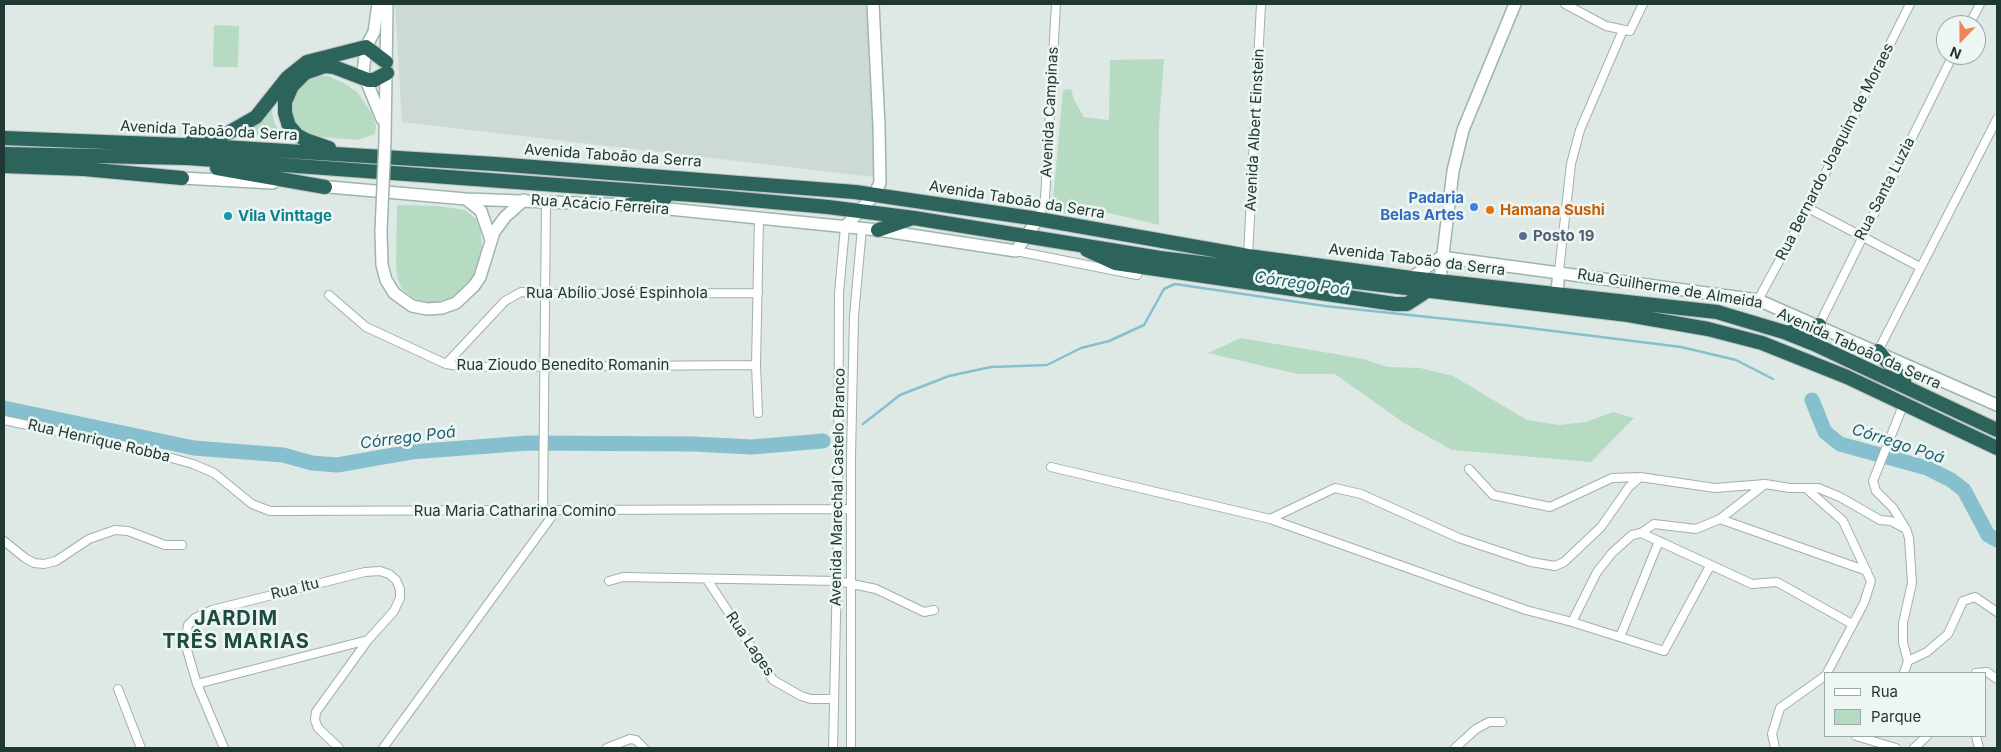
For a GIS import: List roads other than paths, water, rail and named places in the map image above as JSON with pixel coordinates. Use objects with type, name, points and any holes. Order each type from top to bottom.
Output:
[{"type":"highway","points":[[156,144],[228,133],[260,113],[297,68],[316,59],[366,47],[386,68],[374,80],[364,79],[334,67],[316,68],[298,78],[287,93],[285,102],[286,119],[296,135],[318,145],[351,155]]},
{"type":"highway","name":"Avenida Taboão da Serra","points":[[4,138],[351,155],[877,189],[890,197],[1038,219],[1248,256],[1412,278],[1440,279],[1557,299],[1628,315],[1708,329],[1762,343],[1847,377],[1997,448]]},
{"type":"highway","name":"Avenida Taboão da Serra","points":[[4,154],[188,158],[707,196],[914,218],[1170,259],[1429,291],[1717,312],[1784,332],[1912,389],[1997,430]]},
{"type":"highway","points":[[188,158],[222,168],[325,187]]},
{"type":"highway","points":[[4,166],[102,171],[182,178]]},
{"type":"highway","points":[[628,205],[667,198],[707,196]]},
{"type":"highway","points":[[878,230],[914,218]]},
{"type":"highway","points":[[1429,291],[1440,279]]},
{"type":"highway","points":[[1784,332],[1810,331],[1819,325]]},
{"type":"highway","points":[[1878,351],[1912,389]]},
{"type":"main road","points":[[378,4],[374,32],[366,47],[363,63],[364,79],[377,104],[385,135]]},
{"type":"main road","points":[[387,4],[382,265],[389,286],[406,303],[427,309],[449,306],[468,294],[480,277],[491,240],[505,217],[524,200]]},
{"type":"main road","points":[[845,227],[877,189],[873,4]]},
{"type":"main road","points":[[1440,279],[1441,257],[1454,164],[1463,130],[1515,4]]},
{"type":"main road","name":"Rua Acácio Ferreira","points":[[182,178],[325,187],[466,199],[628,205],[862,228],[1016,251]]},
{"type":"main road","points":[[466,199],[475,204],[485,220],[491,240]]},
{"type":"main road","points":[[485,220],[495,200]]},
{"type":"main road","points":[[1016,251],[1038,219]]},
{"type":"main road","points":[[1412,278],[1441,257]]},
{"type":"main road","name":"Rua Guilherme de Almeida","points":[[1441,257],[1758,300],[1819,325],[1997,405]]},
{"type":"main road","points":[[1557,299],[1559,272]]},
{"type":"street","name":"Avenida Campinas","points":[[1038,219],[1045,199],[1056,4]]},
{"type":"street","name":"Avenida Albert Einstein","points":[[1248,256],[1261,4]]},
{"type":"street","points":[[1565,4],[1606,26],[1630,31],[1642,5]]},
{"type":"street","name":"Rua Bernardo Joaquim de Moraes","points":[[1758,300],[1808,208],[1910,4]]},
{"type":"street","points":[[1559,272],[1571,164],[1580,130],[1623,30]]},
{"type":"street","name":"Rua Santa Luzia","points":[[1819,325],[1861,237],[1949,65]]},
{"type":"street","points":[[1878,351],[1997,119]]},
{"type":"street","points":[[543,511],[546,201]]},
{"type":"street","points":[[1808,208],[1920,267]]},
{"type":"street","points":[[758,414],[756,365],[759,217]]},
{"type":"street","name":"Avenida Marechal Castelo Branco","points":[[833,748],[838,581],[838,315],[845,227]]},
{"type":"street","name":"Avenida Marechal Castelo Branco","points":[[852,748],[852,386],[854,316],[862,228]]},
{"type":"street","name":"Rua Acácio Ferreira","points":[[1016,251],[1137,275]]},
{"type":"street","name":"Rua Abílio José Espinhola","points":[[446,364],[505,301],[521,292],[544,294],[758,293]]},
{"type":"street","name":"Rua Zioudo Benedito Romanin","points":[[329,295],[366,327],[446,364],[464,367],[756,365]]},
{"type":"street","points":[[838,315],[854,316]]},
{"type":"street","points":[[839,387],[852,386]]},
{"type":"street","points":[[1904,403],[1880,461],[1874,487],[1893,508],[1906,529],[1912,564],[1912,583],[1903,622],[1903,643],[1908,661],[1904,672]]},
{"type":"street","name":"Rua Henrique Robba","points":[[4,420],[193,464]]},
{"type":"street","points":[[839,455],[851,456]]},
{"type":"street","name":"Rua Maria Catharina Comino","points":[[193,464],[214,472],[252,504],[270,512],[851,509]]},
{"type":"street","points":[[1051,467],[1270,519],[1526,610],[1572,622],[1664,651],[1710,566]]},
{"type":"street","points":[[1469,469],[1493,495],[1550,507],[1612,478],[1640,477],[1715,488],[1765,484],[1824,490],[1880,520],[1891,521],[1906,529]]},
{"type":"street","points":[[1270,519],[1335,488],[1361,494],[1459,538],[1531,562],[1556,566],[1564,562],[1601,527],[1629,487],[1640,477]]},
{"type":"street","points":[[1572,622],[1597,572],[1606,560],[1632,535],[1641,533],[1654,524],[1696,529],[1720,519],[1765,484]]},
{"type":"street","points":[[1807,489],[1843,521],[1871,581],[1868,594],[1828,672]]},
{"type":"street","points":[[383,748],[555,512]]},
{"type":"street","points":[[1720,519],[1867,571]]},
{"type":"street","points":[[4,540],[25,558],[34,563],[44,564],[56,561],[96,536],[115,530],[128,531],[165,545],[182,545]]},
{"type":"street","points":[[1641,533],[1752,584],[1777,582],[1852,624]]},
{"type":"street","points":[[1620,637],[1659,541]]},
{"type":"street","name":"Rua Itu","points":[[224,748],[197,684],[185,643],[188,625],[195,618],[244,602],[365,572],[380,571],[389,574],[400,589],[400,598],[387,621],[368,640]]},
{"type":"street","points":[[609,581],[623,578],[708,581],[838,581],[889,594],[914,610],[928,613],[934,610]]},
{"type":"street","name":"Rua Lages","points":[[708,581],[773,680],[782,687],[801,696],[833,699]]},
{"type":"street","points":[[1908,661],[1927,652],[1948,634],[1963,601],[1975,597],[1997,612]]},
{"type":"street","points":[[197,684],[368,640]]},
{"type":"street","points":[[339,748],[318,728],[315,720],[316,712],[368,640]]},
{"type":"street","points":[[1986,672],[1997,678]]},
{"type":"street","points":[[1776,748],[1772,734],[1780,708],[1824,676]]},
{"type":"street","points":[[118,689],[141,748]]},
{"type":"street","points":[[1455,748],[1476,729],[1489,722],[1502,722]]},
{"type":"street","points":[[1865,737],[1882,739],[1896,748]]},
{"type":"street","points":[[1914,748],[1926,737]]},
{"type":"street","points":[[607,748],[630,739],[636,740],[644,748]]},
{"type":"waterway","name":"Córrego Poá","points":[[863,424],[900,395],[949,376],[991,367],[1047,365],[1081,348],[1109,341],[1144,325],[1164,289],[1175,284],[1325,306],[1513,326],[1681,347],[1736,360],[1773,379]]},
{"type":"waterway","name":"Córrego Poá","points":[[1812,400],[1825,432],[1840,444],[1927,468],[1951,480],[1964,490],[1988,535],[1997,540]]},
{"type":"waterway","name":"Córrego Poá","points":[[4,408],[194,448],[283,455],[312,463],[337,465],[411,452],[528,443],[693,444],[752,447],[823,441]]},
{"type":"place","name":"Padaria Belas Artes","points":[[1474,207]]},
{"type":"place","name":"Hamana Sushi","points":[[1490,210]]},
{"type":"place","name":"Vila Vinttage","points":[[228,216]]},
{"type":"place","name":"Posto 19","points":[[1523,236]]},
{"type":"district","name":"JARDIM TRÊS MARIAS","points":[[236,630]]}]
